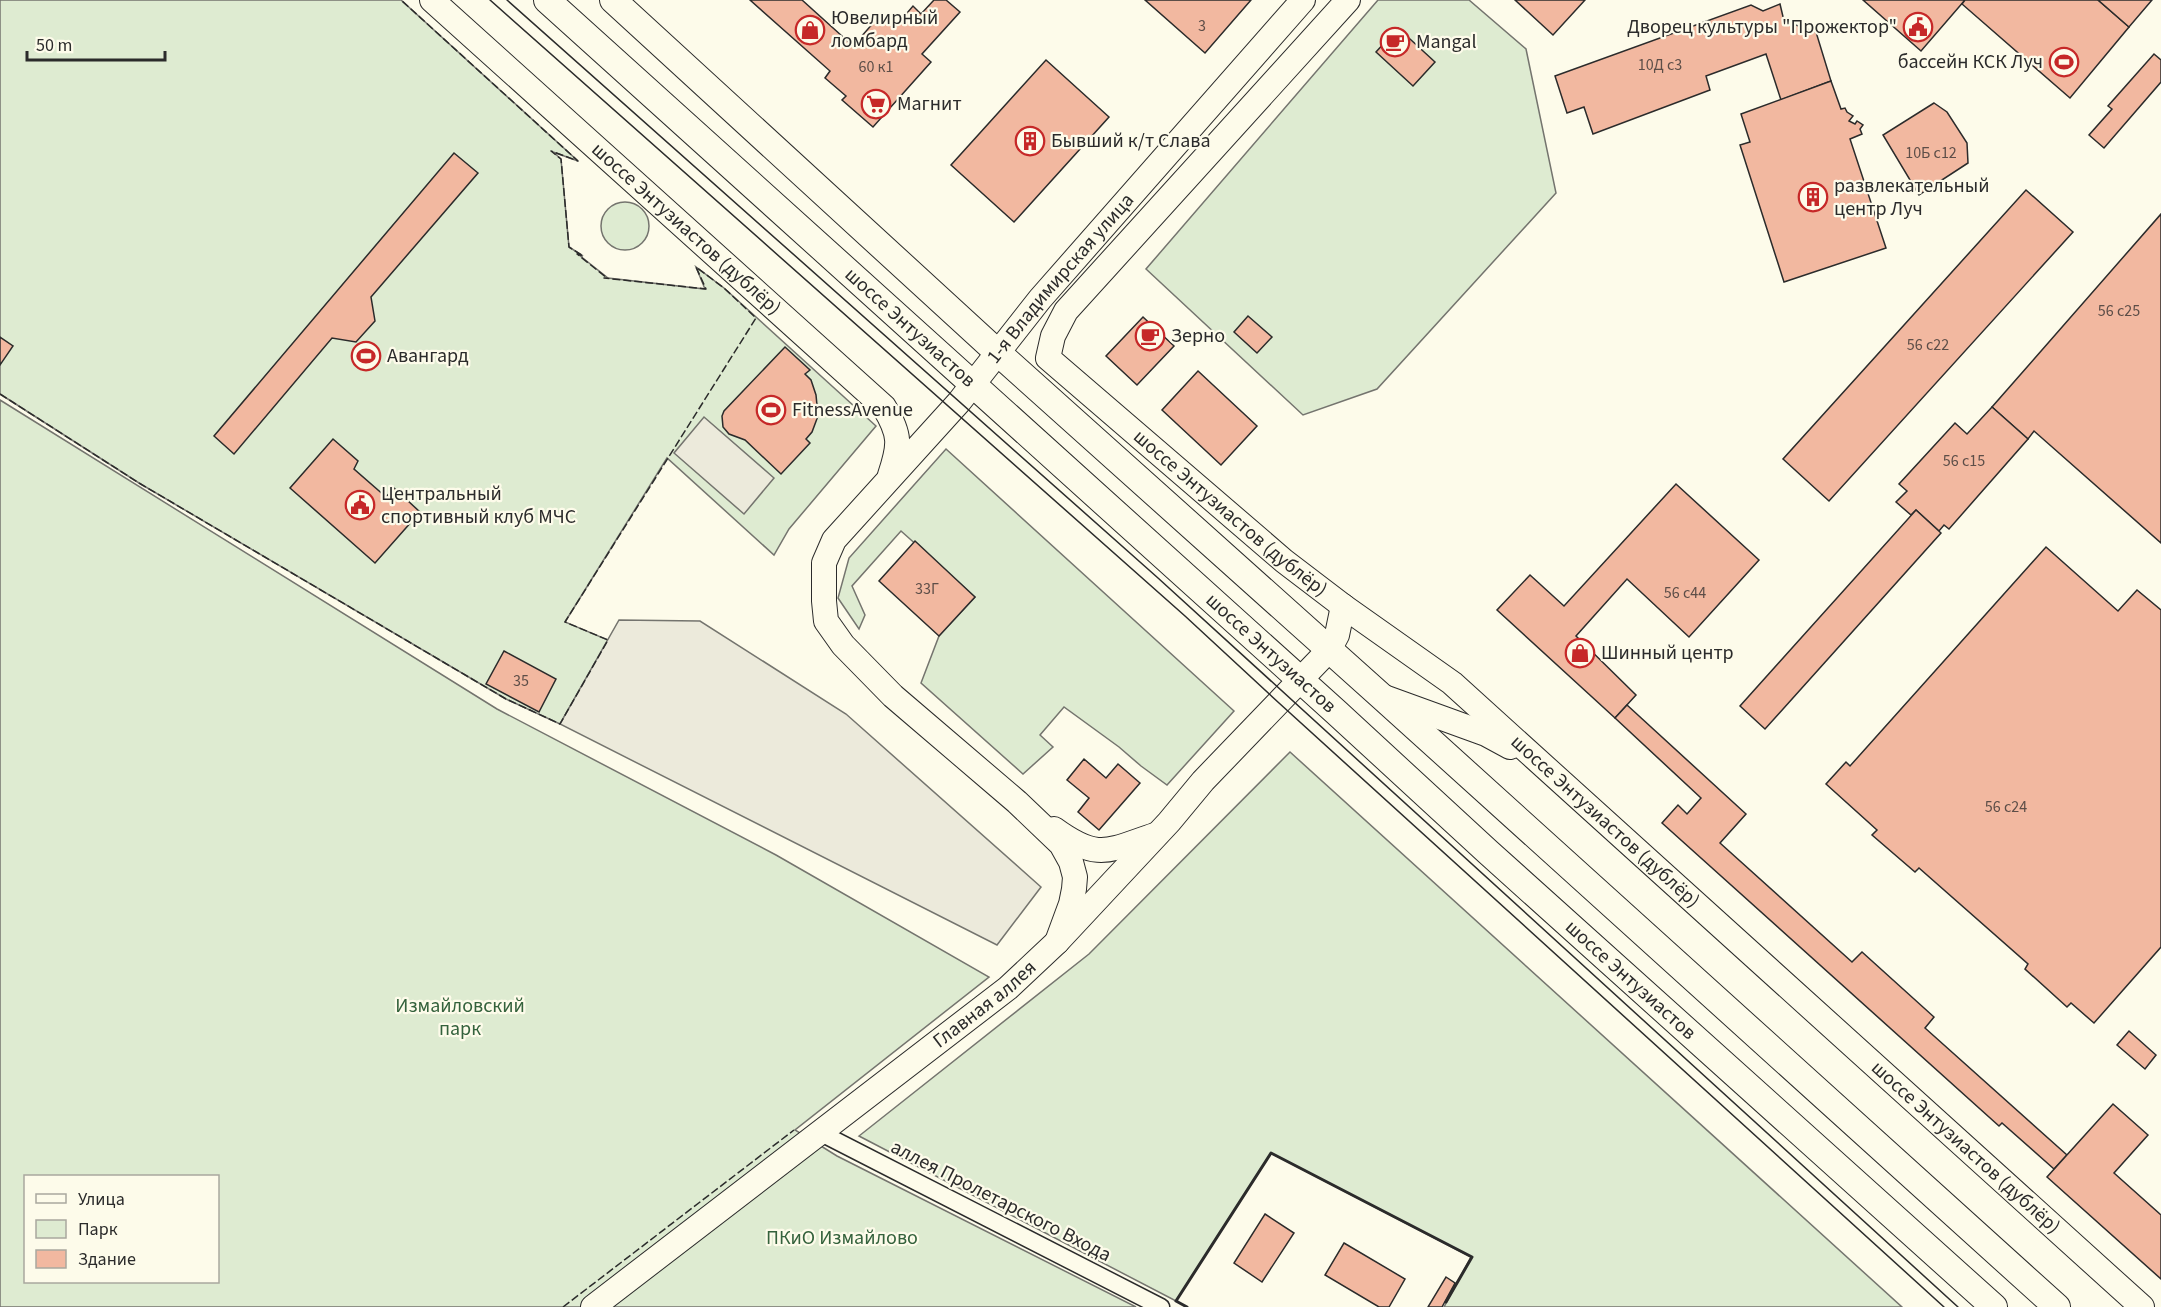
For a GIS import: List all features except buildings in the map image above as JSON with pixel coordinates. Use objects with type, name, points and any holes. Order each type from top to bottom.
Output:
[{"type":"main road","name":"шоссе Энтузиастов (дублёр)","points":[[432,0],[884,407],[898,434],[898,453],[889,478]]},
{"type":"main road","name":"шоссе Энтузиастов","points":[[547,0],[1994,1307]]},
{"type":"main road","name":"шоссе Энтузиастов","points":[[613,0],[997,352],[2057,1307]]},
{"type":"main road","name":"1-я Владимирская улица","points":[[1057,942],[1071,904],[1075,877],[1061,844],[1017,802],[893,696],[843,645],[826,621],[822,583],[824,563],[834,540],[974,384],[1040,299],[1303,0]]},
{"type":"main road","name":"1-я Владимирская улица","points":[[1048,358],[1053,336],[1066,311],[1348,0]]},
{"type":"main road","name":"шоссе Энтузиастов (дублёр)","points":[[1048,358],[1284,561],[1342,606],[1452,683],[2142,1307]]},
{"type":"main road","points":[[1329,650],[1337,635],[1342,606]]},
{"type":"main road","name":"Главная аллея","points":[[593,1307],[1008,988],[1057,942],[1203,781],[1329,650]]},
{"type":"main road","points":[[1381,696],[1486,734],[1542,764]]},
{"type":"main road","name":"1-я Владимирская улица","points":[[1017,802],[1070,841],[1099,852],[1157,834]]},
{"type":"street","name":"аллея Пролетарского Входа","points":[[821,1133],[1161,1307]]},
{"type":"green space","name":"Авангард","points":[[0,0],[401,0],[578,161],[553,152],[561,159],[569,247],[608,278],[705,289],[696,267],[724,288],[876,426],[789,529],[774,555],[667,458],[565,622],[608,640],[560,724],[506,699],[139,483],[0,394]]},
{"type":"green space","points":[[1378,0],[1469,0],[1526,49],[1556,193],[1377,389],[1303,415],[1146,269]]},
{"type":"green space","points":[[625,202],[642,209],[649,226],[642,243],[625,250],[608,243],[601,226],[608,209]]},
{"type":"green space","name":"Измайловский парк","points":[[0,400],[497,709],[776,855],[989,977],[795,1130],[837,1156],[1136,1307],[0,1307]]},
{"type":"green space","points":[[946,449],[1234,711],[1167,785],[1064,707],[1040,735],[1053,747],[1023,774],[921,683],[939,636],[975,597],[901,531],[852,586],[865,615],[859,629],[838,598],[849,558]]},
{"type":"green space","points":[[1290,752],[1902,1307],[1444,1307],[1471,1257],[1271,1153],[1176,1301],[859,1136],[1089,954]]},
{"type":"shaded area","points":[[704,417],[774,478],[744,514],[674,453]]},
{"type":"shaded area","points":[[619,620],[700,621],[846,714],[1041,887],[997,945],[560,724]]},
{"type":"tram line","points":[[490,0],[1185,616],[1944,1307]]},
{"type":"tram line","points":[[507,0],[1158,578],[1958,1307]]},
{"type":"fence","points":[[0,394],[139,483],[506,699],[560,724],[608,640],[565,622],[756,318],[724,288],[696,267],[706,289],[604,278],[607,278],[577,254],[583,256],[569,247],[561,159],[551,151],[578,161],[401,0]]},
{"type":"fence","points":[[563,1307],[794,1130]]},
{"type":"wall","points":[[1187,1307],[1176,1301],[1271,1153],[1472,1257],[1446,1302]]},
{"type":"place","name":"Дворец культуры \"Прожектор\"","points":[[1918,27]]},
{"type":"place","name":"Ювелирный ломбард","points":[[810,30]]},
{"type":"place","name":"Mangal","points":[[1395,42]]},
{"type":"place","name":"бассейн КСК Луч","points":[[2064,62]]},
{"type":"place","name":"Магнит","points":[[876,104]]},
{"type":"place","name":"Бывший к/т Слава","points":[[1030,141]]},
{"type":"place","name":"развлекательный центр Луч","points":[[1813,197]]},
{"type":"place","name":"Зерно","points":[[1150,336]]},
{"type":"place","name":"Авангард","points":[[366,356]]},
{"type":"place","name":"FitnessAvenue","points":[[771,410]]},
{"type":"place","name":"Центральный спортивный клуб МЧС","points":[[360,505]]},
{"type":"place","name":"Шинный центр","points":[[1580,653]]},
{"type":"park label","name":"ПКиО Измайлово","points":[[842,1238]]}]
